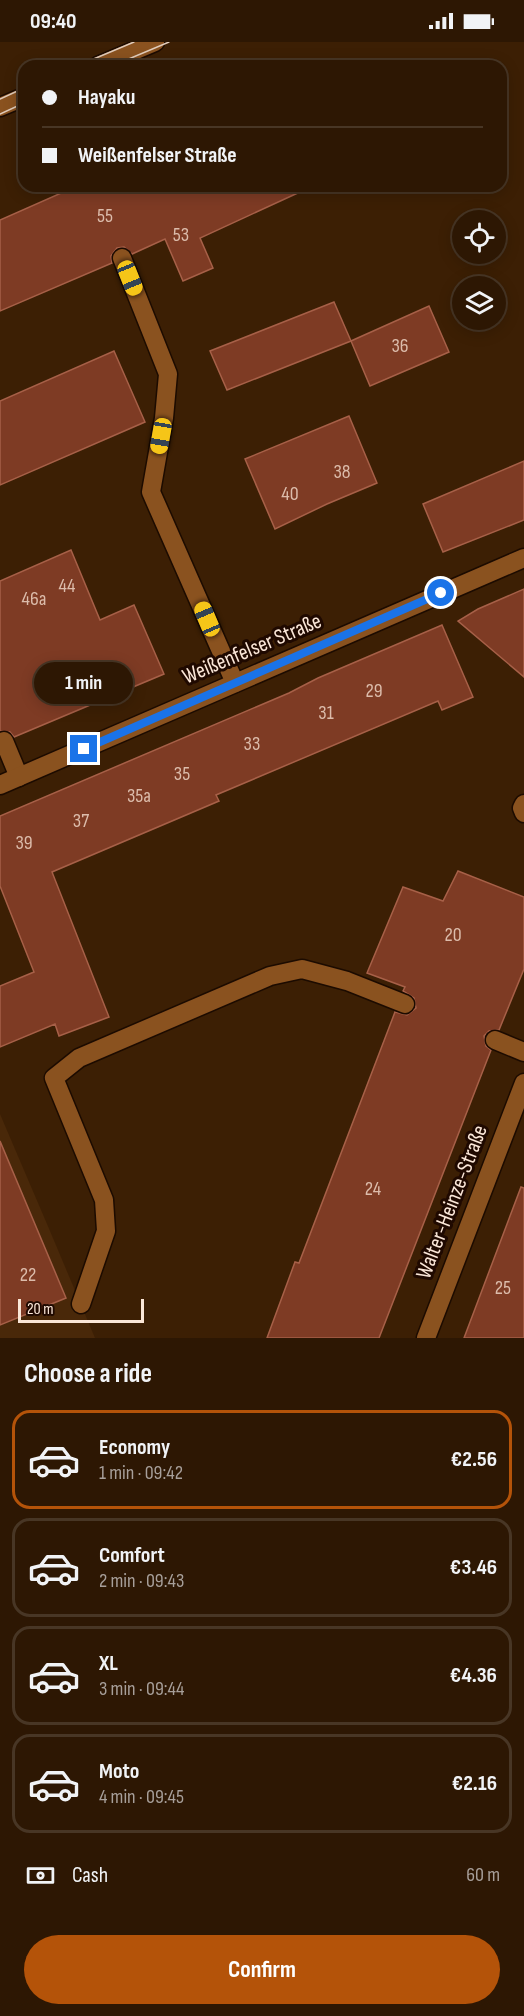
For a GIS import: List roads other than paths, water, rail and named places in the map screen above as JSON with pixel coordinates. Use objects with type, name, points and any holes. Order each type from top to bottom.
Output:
[{"type":"street","points":[[111,60],[145,44]]},
{"type":"street","points":[[0,108],[18,100]]},
{"type":"street","points":[[122,258],[168,374],[164,418],[151,492],[235,683]]},
{"type":"street","name":"Weißenfelser Straße","points":[[0,785],[524,558]]},
{"type":"street","points":[[4,741],[19,777]]},
{"type":"street","points":[[524,804],[522,808],[524,813]]},
{"type":"street","points":[[81,1304],[106,1231],[104,1200],[54,1078],[79,1058],[270,976],[302,969],[347,981],[405,1004]]},
{"type":"street","points":[[495,1040],[524,1052]]},
{"type":"street","name":"Walter-Heinze-Straße","points":[[426,1338],[524,1083]]},
{"type":"tram line","points":[[91,60],[134,42]]},
{"type":"tram line","points":[[126,60],[169,42]]},
{"type":"tram line","points":[[0,99],[18,91]]},
{"type":"tram line","points":[[0,114],[18,106]]}]
